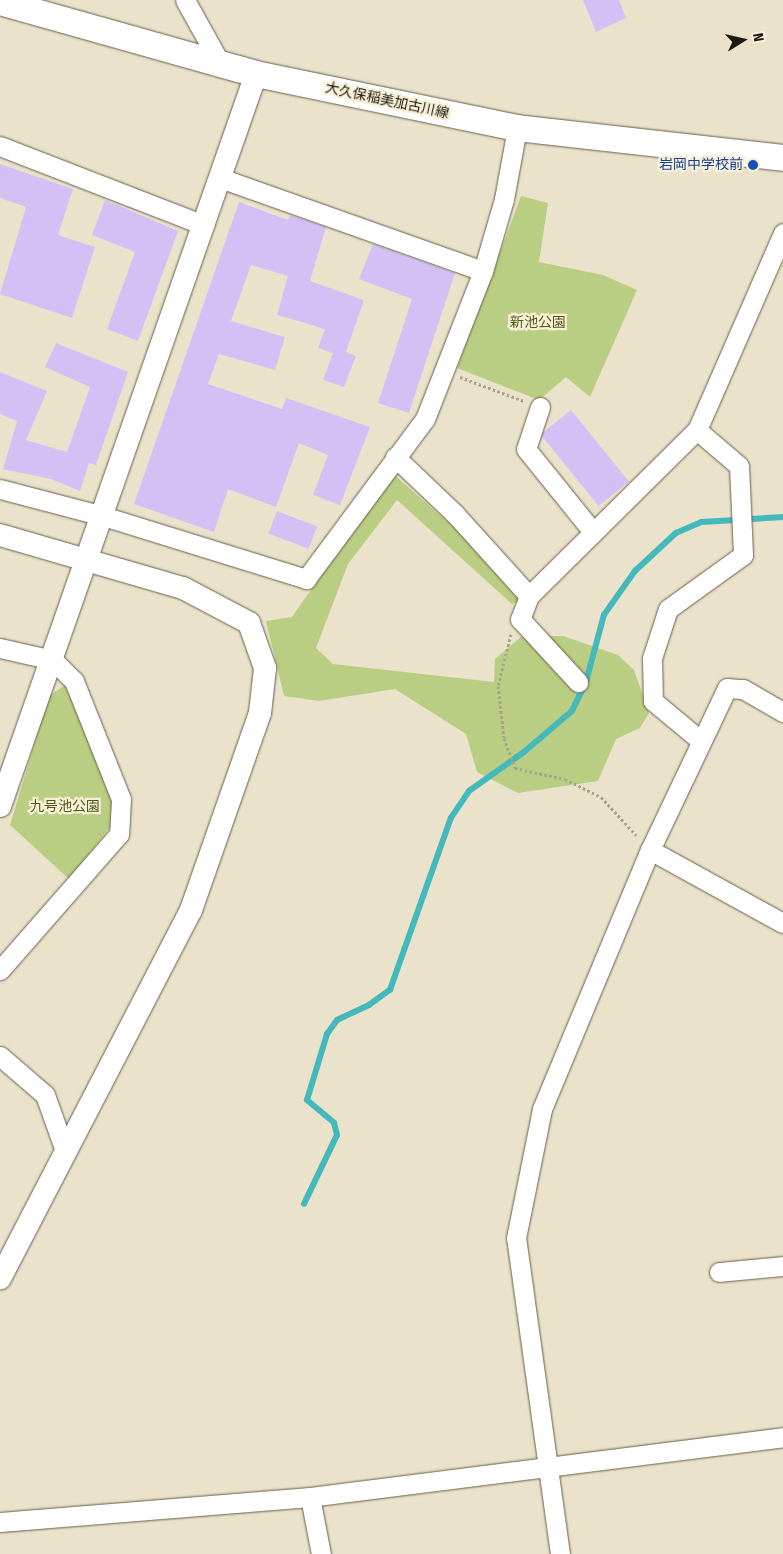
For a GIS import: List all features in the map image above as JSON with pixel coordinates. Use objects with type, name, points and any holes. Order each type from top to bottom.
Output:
[{"type":"main road","name":"大久保稲美加古川線","points":[[0,2],[256,74],[517,128],[783,158]]},
{"type":"street","points":[[185,0],[220,63]]},
{"type":"street","points":[[0,806],[104,516],[256,74]]},
{"type":"street","points":[[0,489],[104,516],[306,579],[425,419],[483,270],[504,199],[517,128]]},
{"type":"street","points":[[0,146],[204,225]]},
{"type":"street","points":[[220,178],[483,270]]},
{"type":"street","points":[[578,682],[520,618],[529,596],[698,430],[783,233]]},
{"type":"street","points":[[540,407],[526,449],[593,532]]},
{"type":"street","points":[[698,430],[739,466],[743,555],[668,609],[652,658],[653,701],[700,740]]},
{"type":"street","points":[[395,457],[455,514],[529,596]]},
{"type":"street","points":[[0,535],[88,558],[184,588],[249,623],[265,668],[260,713],[191,910],[0,1278]]},
{"type":"street","points":[[0,648],[53,660],[74,680],[121,798],[119,834],[0,970]]},
{"type":"street","points":[[560,1554],[546,1465],[516,1238],[542,1109],[650,850],[700,740],[727,688],[743,689],[783,712]]},
{"type":"street","points":[[650,850],[783,923]]},
{"type":"street","points":[[0,1056],[45,1095],[65,1151]]},
{"type":"street","points":[[719,1272],[783,1266]]},
{"type":"street","points":[[0,1522],[310,1497],[546,1465],[783,1437]]},
{"type":"street","points":[[310,1497],[320,1554]]},
{"type":"path","points":[[443,371],[540,407]]},
{"type":"path","points":[[520,618],[508,640],[498,686],[504,738],[514,768],[565,779],[600,797],[650,850]]},
{"type":"green space","name":"新池公園","points":[[521,196],[548,203],[539,262],[603,275],[637,290],[590,397],[566,377],[539,400],[457,368]]},
{"type":"green space","points":[[392,473],[482,552],[513,587],[520,601],[512,604],[397,500],[348,564],[316,648],[333,664],[494,682],[495,659],[522,636],[563,636],[618,655],[634,670],[649,713],[640,728],[616,739],[598,781],[518,793],[477,772],[466,734],[395,689],[319,701],[284,696],[266,621],[292,617]]},
{"type":"green space","name":"九号池公園","points":[[65,685],[113,800],[111,826],[69,879],[10,825],[49,696]]},
{"type":"building","points":[[583,0],[619,0],[626,18],[596,32]]},
{"type":"building","points":[[0,164],[73,189],[58,235],[95,247],[72,318],[0,294],[26,207],[0,198]]},
{"type":"building","points":[[105,200],[178,231],[138,341],[107,329],[135,252],[92,235]]},
{"type":"building","points":[[239,202],[288,220],[290,215],[326,227],[310,281],[364,300],[346,352],[356,356],[344,387],[323,380],[333,353],[318,348],[325,329],[277,315],[288,276],[251,265],[231,321],[285,337],[275,370],[219,354],[208,384],[282,409],[286,398],[370,427],[340,505],[313,495],[328,455],[299,443],[276,507],[228,489],[214,532],[134,504]]},
{"type":"building","points":[[373,244],[455,273],[409,413],[378,403],[412,299],[359,279]]},
{"type":"building","points":[[56,343],[128,372],[96,465],[89,463],[80,491],[51,479],[3,469],[17,421],[0,414],[0,372],[47,391],[26,440],[67,452],[90,387],[45,367]]},
{"type":"building","points":[[571,410],[629,481],[599,506],[541,435]]},
{"type":"building","points":[[277,511],[317,526],[309,549],[268,533]]},
{"type":"waterway","points":[[304,1204],[337,1135],[334,1123],[307,1100],[327,1034],[337,1020],[369,1005],[390,990],[451,818],[469,791],[524,752],[572,711],[586,682],[604,615],[635,571],[676,533],[702,522],[783,517]]},
{"type":"place","name":"岩岡中学校前","points":[[753,165]]}]
